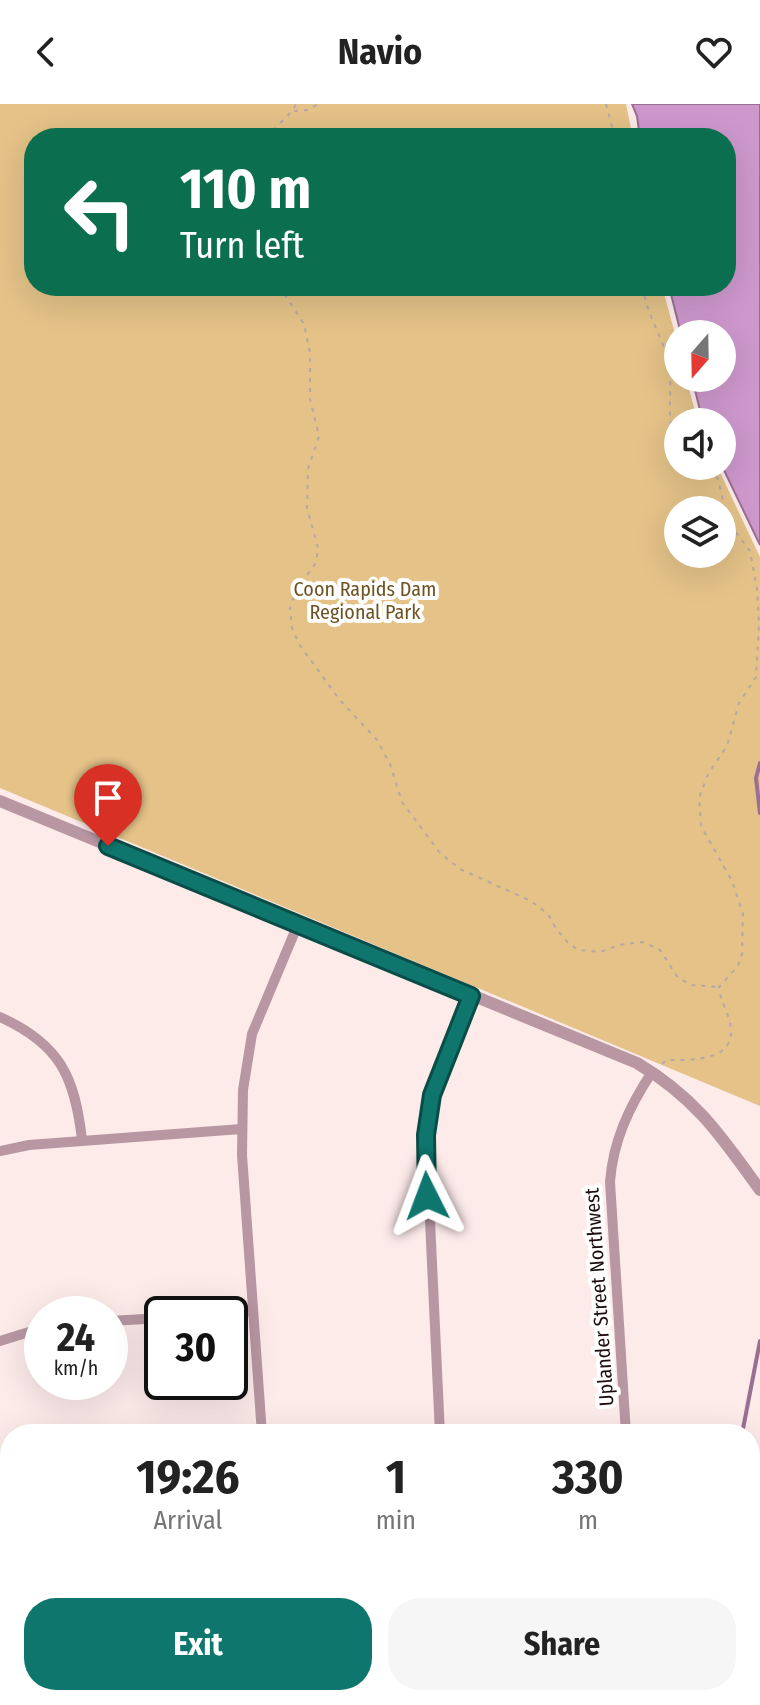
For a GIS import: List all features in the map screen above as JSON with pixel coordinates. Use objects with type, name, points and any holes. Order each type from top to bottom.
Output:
[{"type":"street","points":[[0,801],[637,1063],[677,1089],[700,1111],[760,1190]]},
{"type":"street","points":[[261,1424],[241,1129],[252,1034],[298,924]]},
{"type":"street","points":[[440,1424],[426,1135],[436,1081],[471,996]]},
{"type":"street","points":[[0,1017],[39,1040],[60,1064],[75,1092],[82,1140]]},
{"type":"street","name":"Uplander Street Northwest","points":[[625,1424],[610,1182],[612,1159],[621,1130],[639,1090],[652,1072]]},
{"type":"street","points":[[0,1151],[82,1140],[241,1129]]},
{"type":"street","points":[[248,1311],[253,1311]]},
{"type":"street","points":[[0,1341],[24,1334]]},
{"type":"path","points":[[294,111],[296,104]]},
{"type":"path","points":[[274,128],[294,111],[308,110],[318,104]]},
{"type":"path","points":[[606,104],[612,128]]},
{"type":"path","points":[[286,296],[304,324],[310,353],[310,399],[319,436],[308,469],[307,508],[318,548],[317,556],[315,564],[296,591],[290,608],[292,628],[299,644],[339,699],[377,740],[390,764],[402,802],[440,853],[460,869],[531,901],[548,914],[569,944],[579,950],[600,952],[619,945],[643,942],[660,950],[678,978],[692,985],[719,987]]},
{"type":"path","points":[[645,296],[650,319],[664,344],[669,366],[671,408]]},
{"type":"path","points":[[667,1060],[706,1058],[728,1044],[731,1032],[719,987],[738,966],[742,954],[743,914],[732,881],[701,826],[699,798],[708,774],[727,746],[739,703],[756,677],[759,625],[750,551],[728,522],[718,480]]},
{"type":"green space","name":"Coon Rapids Dam Regional Park","points":[[0,104],[626,104],[631,128],[24,128],[24,296],[665,296],[671,320],[664,320],[664,392],[690,392],[694,408],[664,408],[664,480],[724,480],[731,496],[664,496],[664,568],[736,568],[736,506],[760,557],[760,1106],[0,788]]},
{"type":"shaded area","points":[[632,104],[760,104],[760,545],[729,480],[736,480],[736,408],[700,408],[696,392],[736,392],[736,320],[678,320],[672,296],[736,296],[736,128],[639,128]]},
{"type":"waterway","points":[[760,763],[756,778],[760,813]]},
{"type":"waterway","points":[[744,1424],[760,1341]]},
{"type":"route","points":[[108,846],[471,996],[436,1081],[428,1112],[427,1196]]}]
